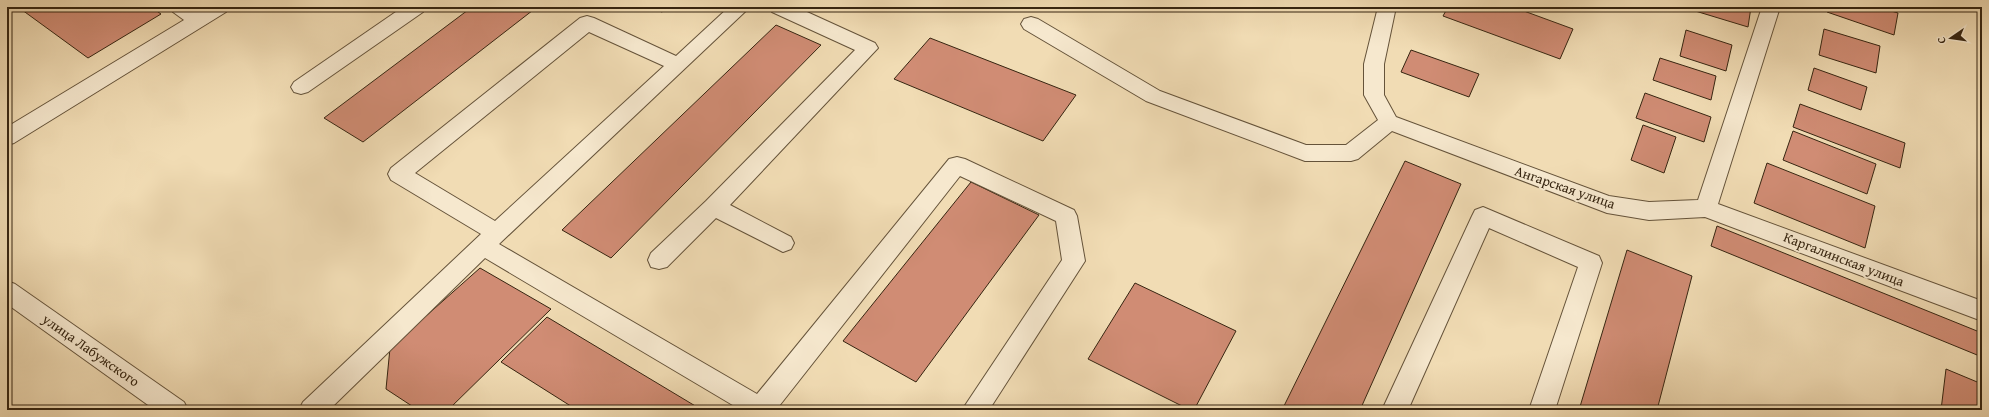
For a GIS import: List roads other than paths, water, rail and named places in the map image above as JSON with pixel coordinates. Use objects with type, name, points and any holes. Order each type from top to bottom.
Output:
[{"type":"street","points":[[180,7],[198,20]]},
{"type":"street","points":[[7,138],[219,7]]},
{"type":"street","points":[[300,88],[416,7]]},
{"type":"street","points":[[312,410],[677,64],[741,7]]},
{"type":"street","points":[[659,260],[714,207],[868,48],[778,7]]},
{"type":"street","points":[[1031,24],[1153,96],[1305,153],[1351,153],[1389,122],[1374,95],[1374,64],[1387,7]]},
{"type":"street","points":[[1706,208],[1771,7]]},
{"type":"street","points":[[677,64],[589,15],[399,174],[490,240],[762,409],[957,165],[1066,216],[1074,261],[975,410]]},
{"type":"street","name":"Ангарская улица","points":[[1389,122],[1607,204],[1649,212],[1706,208]]},
{"type":"street","points":[[714,207],[782,243]]},
{"type":"street","name":"Каргалинская улица","points":[[1706,208],[1982,311]]},
{"type":"street","points":[[1395,410],[1483,216],[1591,263],[1542,410]]},
{"type":"street","name":"улица Лабужского","points":[[7,291],[175,410]]}]
